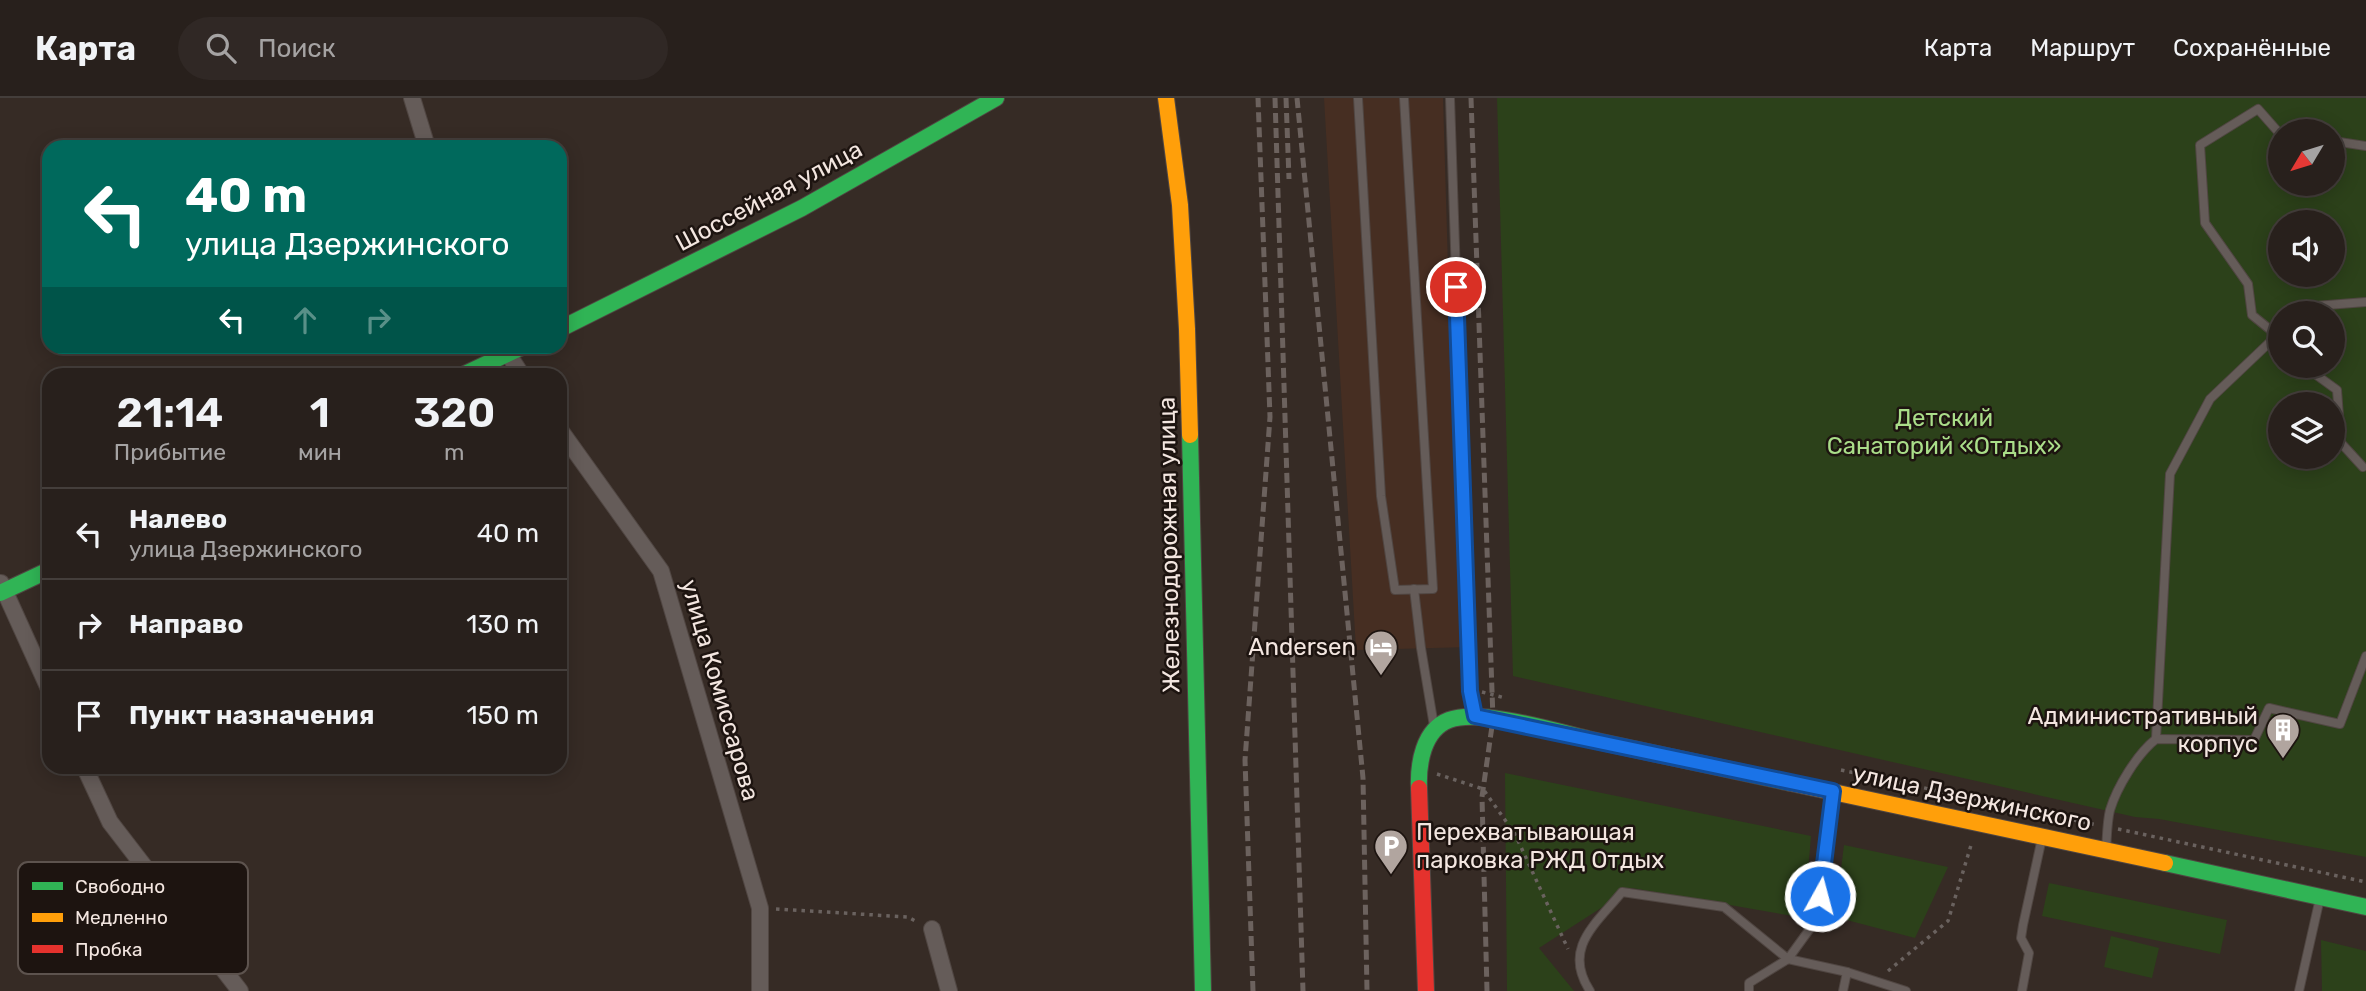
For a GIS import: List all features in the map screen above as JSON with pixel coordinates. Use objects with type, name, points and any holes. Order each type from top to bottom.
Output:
[{"type":"street","points":[[412,98],[425,140]]},
{"type":"street","name":"Шоссейная улица","points":[[567,326],[802,208],[996,98]]},
{"type":"street","name":"Железнодорожная улица","points":[[1166,98],[1180,205],[1187,329],[1203,991]]},
{"type":"street","points":[[476,368],[500,354]]},
{"type":"street","name":"улица Комиссарова","points":[[567,440],[661,571],[760,908],[760,991]]},
{"type":"street","points":[[42,573],[1,589],[42,674]]},
{"type":"street","name":"улица Дзержинского","points":[[1434,729],[1459,716],[1475,716],[2366,907]]},
{"type":"street","points":[[1426,991],[1418,773],[1420,754],[1434,729]]},
{"type":"street","points":[[88,774],[110,822],[141,862]]},
{"type":"street","points":[[932,929],[949,991]]},
{"type":"street","points":[[227,974],[240,991]]},
{"type":"lane","points":[[1358,98],[1381,496],[1395,590],[1433,589],[1404,98]]},
{"type":"lane","points":[[1450,98],[1470,691],[1475,716]]},
{"type":"lane","points":[[2268,120],[2259,109],[2200,145],[2205,223],[2248,284],[2252,315],[2268,330]]},
{"type":"lane","points":[[2345,143],[2366,146]]},
{"type":"lane","points":[[2345,304],[2366,302]]},
{"type":"lane","points":[[2156,739],[2170,474],[2210,399],[2268,345]]},
{"type":"lane","points":[[2320,378],[2337,390],[2341,443],[2365,468]]},
{"type":"lane","points":[[1414,589],[1434,729]]},
{"type":"lane","points":[[2106,850],[2110,811],[2135,761],[2144,748],[2156,739],[2254,740],[2269,708],[2340,724],[2366,656]]},
{"type":"lane","points":[[1749,991],[1749,983],[1788,959],[1817,919],[1833,791]]},
{"type":"lane","points":[[2022,991],[2029,953],[2021,938],[2043,836]]},
{"type":"lane","points":[[1590,991],[1580,976],[1581,942],[1622,892],[1724,907],[1788,959],[1847,972],[1906,991]]},
{"type":"lane","points":[[2299,991],[2321,897]]},
{"type":"lane","points":[[1843,991],[1847,972]]},
{"type":"path","points":[[1480,691],[1505,698]]},
{"type":"path","points":[[1437,765],[1437,787]]},
{"type":"path","points":[[1840,770],[2366,882]]},
{"type":"path","points":[[1418,773],[1436,773],[1483,789],[1515,834],[1580,976]]},
{"type":"path","points":[[1876,981],[1948,921],[1974,838]]},
{"type":"path","points":[[760,908],[908,917],[932,929]]},
{"type":"shaded area","points":[[1324,98],[1443,98],[1448,267],[1471,647],[1356,650]]},
{"type":"green space","name":"Детский Санаторий «Отдых»","points":[[1497,98],[2366,98],[2366,857],[2159,819],[2135,817],[1513,676]]},
{"type":"green space","points":[[1505,773],[1811,836],[1804,918],[1632,888],[1539,948],[1574,991],[1507,991]]},
{"type":"green space","points":[[1844,845],[1948,867],[1915,938],[1835,917]]},
{"type":"green space","points":[[2049,883],[2227,920],[2220,954],[2042,916]]},
{"type":"green space","points":[[2111,936],[2159,948],[2152,978],[2104,967]]},
{"type":"green space","points":[[2321,940],[2366,951],[2366,991],[2322,991]]},
{"type":"railway","points":[[1253,991],[1245,760],[1270,417],[1258,98]]},
{"type":"railway","points":[[1275,98],[1303,991]]},
{"type":"railway","points":[[1286,98],[1289,179]]},
{"type":"railway","points":[[1297,98],[1363,778],[1367,991]]},
{"type":"railway","points":[[1471,98],[1493,719],[1482,797],[1487,991]]},
{"type":"traffic: fast","points":[[567,326],[802,208],[996,98]]},
{"type":"traffic: fast","points":[[478,368],[507,354]]},
{"type":"traffic: fast","points":[[1190,435],[1203,991]]},
{"type":"traffic: fast","points":[[0,593],[42,573]]},
{"type":"traffic: fast","points":[[1419,788],[1421,759],[1433,731],[1449,720],[1463,717],[1519,722],[1791,783]]},
{"type":"traffic: fast","points":[[2165,863],[2366,907]]},
{"type":"traffic: slow","points":[[1166,98],[1180,205],[1190,435]]},
{"type":"traffic: slow","points":[[1791,783],[2165,863]]},
{"type":"traffic: jam","points":[[1419,788],[1426,991]]},
{"type":"place","name":"Andersen","points":[[1381,677]]},
{"type":"place","name":"Административный корпус","points":[[2283,760]]},
{"type":"place","name":"Перехватывающая парковка РЖД Отдых","points":[[1391,876]]},
{"type":"route","points":[[1456,287],[1470,691],[1475,716],[1833,791],[1820,896]]}]
